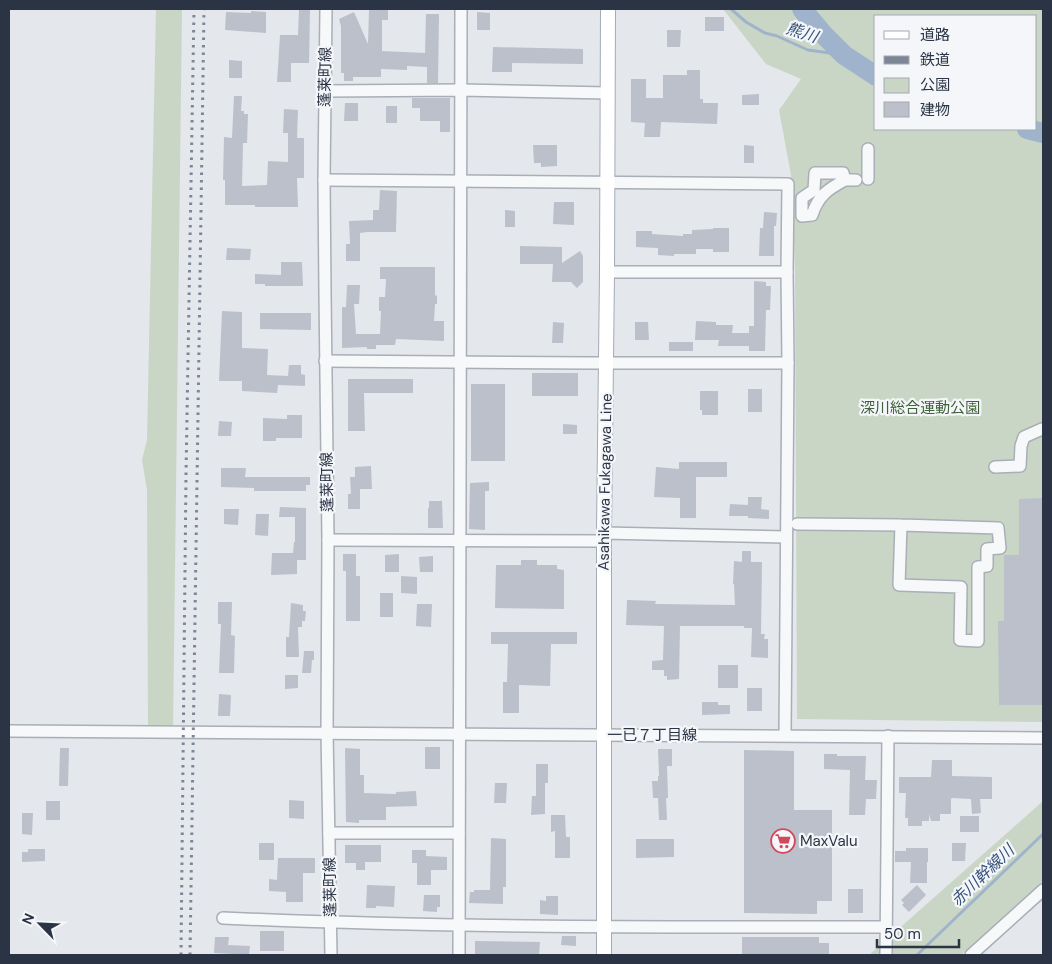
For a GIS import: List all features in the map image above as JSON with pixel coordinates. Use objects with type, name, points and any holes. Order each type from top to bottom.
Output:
[{"type":"main road","name":"Asahikawa Fukagawa Line","points":[[604,955],[608,9]]},
{"type":"street","name":"蓬莱町線","points":[[326,9],[324,180],[328,540],[327,732],[331,955]]},
{"type":"street","points":[[459,955],[461,9]]},
{"type":"street","points":[[325,91],[461,90],[608,93]]},
{"type":"street","points":[[868,149],[868,179]]},
{"type":"street","points":[[814,173],[843,173],[851,180],[830,188],[815,205],[812,215],[802,216],[802,198],[814,190],[814,173]]},
{"type":"street","points":[[324,180],[788,184],[785,735]]},
{"type":"street","points":[[607,272],[787,272]]},
{"type":"street","points":[[325,361],[606,364],[788,363]]},
{"type":"street","points":[[995,467],[1020,466],[1020,446],[1024,437],[1042,429]]},
{"type":"street","points":[[798,524],[901,525],[998,528],[1000,548],[987,549],[987,566],[978,567],[978,641],[960,640],[960,587],[899,585],[901,525]]},
{"type":"street","points":[[328,540],[460,541],[605,537],[786,537]]},
{"type":"street","name":"一已７丁目線","points":[[9,731],[1043,738]]},
{"type":"street","points":[[886,955],[888,736]]},
{"type":"street","points":[[329,833],[459,833]]},
{"type":"street","points":[[971,955],[1043,890]]},
{"type":"street","points":[[223,918],[330,923],[886,927]]},
{"type":"green space","points":[[156,9],[182,9],[173,732],[148,732],[147,490],[142,460],[147,440]]},
{"type":"green space","name":"深川総合運動公園","points":[[723,9],[1043,9],[1043,722],[797,719],[795,269],[791,175],[779,110],[801,79],[766,64]]},
{"type":"green space","points":[[1043,801],[1043,882],[961,955],[869,955]]},
{"type":"building","points":[[299,10],[310,10],[309,63],[291,63],[291,82],[277,82],[280,35],[298,35]]},
{"type":"building","points":[[369,10],[388,10],[388,20],[382,20],[382,51],[425,53],[426,14],[439,14],[438,83],[427,83],[427,67],[407,66],[407,70],[381,69],[381,77],[353,77],[353,81],[344,81],[344,73],[341,73],[341,26],[339,19],[354,12],[368,44]]},
{"type":"building","points":[[251,11],[266,12],[266,33],[225,30],[226,12],[251,13]]},
{"type":"building","points":[[477,12],[490,13],[490,30],[477,30]]},
{"type":"building","points":[[705,17],[724,17],[724,31],[705,31]]},
{"type":"building","points":[[667,30],[681,30],[680,47],[667,47]]},
{"type":"building","points":[[493,47],[583,49],[583,64],[512,63],[512,72],[492,72]]},
{"type":"building","points":[[229,60],[242,61],[242,78],[229,78]]},
{"type":"building","points":[[687,70],[700,70],[700,99],[703,99],[703,103],[718,103],[717,124],[661,122],[660,137],[644,137],[645,123],[631,122],[631,79],[646,79],[646,98],[663,98],[663,75],[687,75]]},
{"type":"building","points":[[759,94],[759,105],[742,105],[742,95]]},
{"type":"building","points":[[234,96],[242,96],[241,111],[244,111],[244,114],[248,114],[247,143],[243,143],[242,186],[267,185],[268,161],[288,162],[288,133],[283,133],[284,109],[298,110],[297,138],[304,138],[304,178],[297,178],[298,207],[225,205],[225,180],[223,180],[224,137],[232,138]]},
{"type":"building","points":[[412,98],[450,98],[450,132],[440,132],[440,121],[420,121],[420,108],[412,108]]},
{"type":"building","points":[[345,103],[358,103],[358,121],[344,121]]},
{"type":"building","points":[[386,106],[397,106],[397,123],[386,123]]},
{"type":"building","points":[[533,145],[557,145],[557,166],[541,167],[541,163],[534,163]]},
{"type":"building","points":[[744,145],[754,146],[754,163],[744,163]]},
{"type":"building","points":[[380,190],[397,191],[396,232],[360,233],[360,261],[346,261],[346,244],[350,244],[349,221],[373,220],[373,210],[379,210]]},
{"type":"building","points":[[554,202],[574,202],[574,225],[553,224]]},
{"type":"building","points":[[505,210],[515,211],[515,227],[505,227]]},
{"type":"building","points":[[764,212],[777,213],[776,226],[774,226],[774,256],[759,256],[760,228],[763,228]]},
{"type":"building","points":[[729,228],[729,252],[713,252],[713,249],[696,249],[696,254],[674,254],[674,256],[658,255],[658,248],[636,247],[636,231],[652,231],[652,234],[683,236],[683,234],[692,234],[692,230]]},
{"type":"building","points":[[520,246],[562,247],[562,263],[580,251],[583,256],[583,282],[577,288],[571,282],[552,282],[553,264],[520,264]]},
{"type":"building","points":[[227,248],[251,249],[250,260],[226,260]]},
{"type":"building","points":[[281,262],[302,262],[303,286],[265,286],[265,284],[255,284],[255,274],[281,275]]},
{"type":"building","points":[[380,267],[435,267],[435,295],[437,296],[437,304],[435,304],[434,321],[444,321],[444,341],[396,339],[395,345],[376,345],[376,349],[367,349],[367,347],[342,348],[342,307],[346,307],[347,285],[360,285],[359,304],[354,304],[356,334],[380,334],[381,311],[379,311],[379,297],[385,297],[386,279],[380,279]]},
{"type":"building","points":[[754,281],[766,282],[766,286],[771,286],[770,310],[766,310],[765,351],[749,351],[749,346],[718,346],[719,340],[695,340],[696,321],[716,322],[716,325],[733,325],[732,333],[749,333],[749,326],[754,326]]},
{"type":"building","points":[[222,311],[242,312],[242,348],[268,349],[267,375],[288,376],[289,365],[301,365],[301,374],[305,375],[305,386],[278,385],[277,393],[242,391],[242,381],[219,381]]},
{"type":"building","points":[[260,313],[311,313],[311,330],[260,329]]},
{"type":"building","points":[[553,322],[564,323],[563,343],[552,343]]},
{"type":"building","points":[[635,322],[648,322],[649,340],[635,340]]},
{"type":"building","points":[[669,342],[693,342],[693,351],[669,351]]},
{"type":"building","points":[[532,373],[578,373],[578,396],[532,396]]},
{"type":"building","points":[[348,379],[413,379],[413,393],[364,393],[365,431],[348,431]]},
{"type":"building","points":[[471,384],[505,384],[505,461],[471,461]]},
{"type":"building","points":[[748,389],[762,389],[762,412],[748,412]]},
{"type":"building","points":[[700,391],[718,391],[718,415],[702,415],[702,410],[700,410]]},
{"type":"building","points":[[287,415],[302,415],[302,438],[276,438],[276,441],[263,441],[263,418],[287,419]]},
{"type":"building","points":[[219,421],[232,422],[231,436],[218,436]]},
{"type":"building","points":[[563,424],[577,425],[577,434],[563,434]]},
{"type":"building","points":[[679,462],[727,462],[727,477],[696,477],[696,518],[680,518],[680,498],[654,497],[656,467],[679,469]]},
{"type":"building","points":[[371,466],[372,489],[360,489],[360,509],[348,509],[348,494],[351,494],[350,477],[355,477],[355,467]]},
{"type":"building","points":[[221,468],[246,468],[245,477],[310,477],[310,485],[306,485],[306,491],[254,491],[254,488],[221,487]]},
{"type":"building","points":[[489,482],[489,491],[485,491],[485,530],[469,529],[470,483]]},
{"type":"building","points":[[748,497],[762,497],[761,509],[769,510],[769,519],[729,516],[730,504],[748,505]]},
{"type":"building","points":[[1043,498],[1043,705],[999,705],[998,621],[1004,621],[1004,555],[1019,555],[1019,499]]},
{"type":"building","points":[[429,501],[442,501],[443,528],[428,528]]},
{"type":"building","points":[[280,507],[306,508],[306,560],[297,560],[297,574],[271,575],[272,553],[293,553],[295,542],[295,517],[279,517]]},
{"type":"building","points":[[224,509],[239,509],[238,525],[224,524]]},
{"type":"building","points":[[256,514],[269,514],[268,536],[255,535]]},
{"type":"building","points":[[742,551],[751,551],[751,562],[762,562],[761,634],[765,634],[764,639],[768,639],[768,658],[751,657],[752,628],[744,628],[744,626],[680,626],[679,679],[667,680],[667,676],[664,676],[664,670],[652,670],[652,661],[663,660],[664,626],[626,625],[627,600],[656,601],[655,604],[735,605],[733,584],[734,561],[742,562]]},
{"type":"building","points":[[343,554],[356,554],[356,576],[360,576],[360,621],[346,621],[346,571],[343,571]]},
{"type":"building","points":[[399,554],[399,572],[385,572],[385,555]]},
{"type":"building","points":[[433,556],[433,572],[420,572],[419,557]]},
{"type":"building","points":[[521,560],[537,560],[537,565],[557,565],[557,569],[564,570],[564,609],[495,608],[496,565],[521,565]]},
{"type":"building","points":[[401,576],[417,577],[417,594],[401,593]]},
{"type":"building","points":[[380,593],[393,593],[393,617],[380,617]]},
{"type":"building","points":[[218,602],[232,602],[231,635],[235,636],[234,673],[219,673],[221,624],[218,624]]},
{"type":"building","points":[[291,603],[303,605],[303,611],[306,611],[302,627],[298,627],[299,657],[286,657],[286,637],[289,637]]},
{"type":"building","points":[[417,604],[432,604],[431,627],[416,626]]},
{"type":"building","points":[[491,632],[577,632],[577,644],[551,644],[550,686],[519,685],[519,713],[503,713],[503,682],[507,682],[508,644],[491,644]]},
{"type":"building","points":[[304,651],[314,651],[311,673],[302,673]]},
{"type":"building","points":[[718,665],[738,665],[738,688],[718,688]]},
{"type":"building","points":[[285,675],[298,675],[298,688],[285,689]]},
{"type":"building","points":[[747,688],[762,688],[762,711],[747,711]]},
{"type":"building","points":[[219,694],[231,695],[230,716],[218,716]]},
{"type":"building","points":[[702,702],[718,702],[718,705],[730,705],[730,714],[702,715]]},
{"type":"building","points":[[425,747],[440,747],[440,769],[425,769]]},
{"type":"building","points":[[60,748],[69,748],[68,786],[59,786]]},
{"type":"building","points":[[345,748],[360,749],[360,775],[364,775],[364,793],[396,794],[396,792],[416,791],[417,806],[386,807],[386,820],[359,820],[359,823],[346,822]]},
{"type":"building","points":[[658,749],[672,749],[672,766],[667,766],[667,820],[659,820],[658,798],[653,798],[652,781],[658,781],[659,776]]},
{"type":"building","points":[[744,750],[794,751],[794,810],[832,810],[832,901],[817,901],[817,914],[744,913]]},
{"type":"building","points":[[824,754],[866,756],[865,780],[877,780],[876,799],[866,799],[865,815],[849,815],[850,770],[824,769]]},
{"type":"building","points":[[932,760],[952,760],[952,776],[992,777],[992,799],[980,799],[981,813],[972,814],[971,799],[952,798],[951,814],[940,814],[940,821],[931,821],[929,814],[929,821],[922,821],[922,826],[908,826],[908,818],[905,818],[906,793],[899,793],[899,777],[931,777]]},
{"type":"building","points":[[536,764],[548,764],[548,783],[545,783],[545,814],[531,815],[532,796],[536,796]]},
{"type":"building","points":[[495,783],[507,783],[506,803],[494,803]]},
{"type":"building","points":[[289,800],[304,801],[304,819],[289,818]]},
{"type":"building","points":[[46,801],[60,801],[60,820],[46,820]]},
{"type":"building","points":[[22,813],[33,813],[32,835],[22,834]]},
{"type":"building","points":[[551,815],[565,815],[566,837],[570,837],[570,858],[555,858],[555,831],[551,832]]},
{"type":"building","points":[[960,816],[979,816],[979,832],[960,832]]},
{"type":"building","points":[[491,838],[506,839],[506,887],[503,887],[503,904],[469,903],[470,892],[474,892],[474,890],[490,890]]},
{"type":"building","points":[[636,839],[674,839],[674,857],[636,858]]},
{"type":"building","points":[[259,843],[274,843],[274,860],[259,860]]},
{"type":"building","points":[[952,843],[966,843],[965,861],[952,861]]},
{"type":"building","points":[[345,845],[381,845],[381,862],[365,862],[365,870],[356,870],[356,863],[345,863]]},
{"type":"building","points":[[906,848],[928,848],[927,883],[910,883],[911,862],[895,862],[895,851],[906,851]]},
{"type":"building","points":[[28,849],[45,849],[45,861],[22,862],[22,852],[28,852]]},
{"type":"building","points":[[412,850],[426,850],[426,856],[447,857],[447,870],[431,870],[431,885],[417,885],[417,863],[412,863]]},
{"type":"building","points":[[278,858],[315,858],[315,873],[303,873],[303,902],[286,902],[286,892],[269,891],[269,879],[277,880]]},
{"type":"building","points":[[367,885],[395,886],[394,907],[376,906],[376,908],[366,908]]},
{"type":"building","points":[[917,885],[926,895],[909,912],[902,905],[904,903],[901,900]]},
{"type":"building","points":[[848,889],[863,889],[863,913],[848,913]]},
{"type":"building","points":[[424,895],[440,895],[440,907],[437,907],[437,912],[423,911]]},
{"type":"building","points":[[546,896],[558,896],[558,915],[540,914],[540,900],[546,901]]},
{"type":"building","points":[[260,931],[284,931],[284,951],[260,951]]},
{"type":"building","points":[[562,936],[576,936],[576,946],[561,945]]},
{"type":"building","points":[[215,937],[229,937],[228,945],[250,946],[249,955],[214,953]]},
{"type":"building","points":[[742,937],[819,937],[819,943],[829,943],[829,955],[742,955]]},
{"type":"building","points":[[475,941],[540,942],[539,955],[475,955]]},
{"type":"waterway","name":"熊川","points":[[731,9],[746,22],[765,33],[777,36],[808,50],[844,55]]},
{"type":"waterway","points":[[802,9],[844,55],[874,75]]},
{"type":"waterway","points":[[1031,130],[1043,133]]},
{"type":"waterway","name":"赤川幹線川","points":[[917,955],[1043,834]]},
{"type":"railway","points":[[181,955],[186,475],[194,9]]},
{"type":"railway","points":[[190,955],[204,9]]},
{"type":"place","name":"MaxValu","points":[[783,841]]}]
